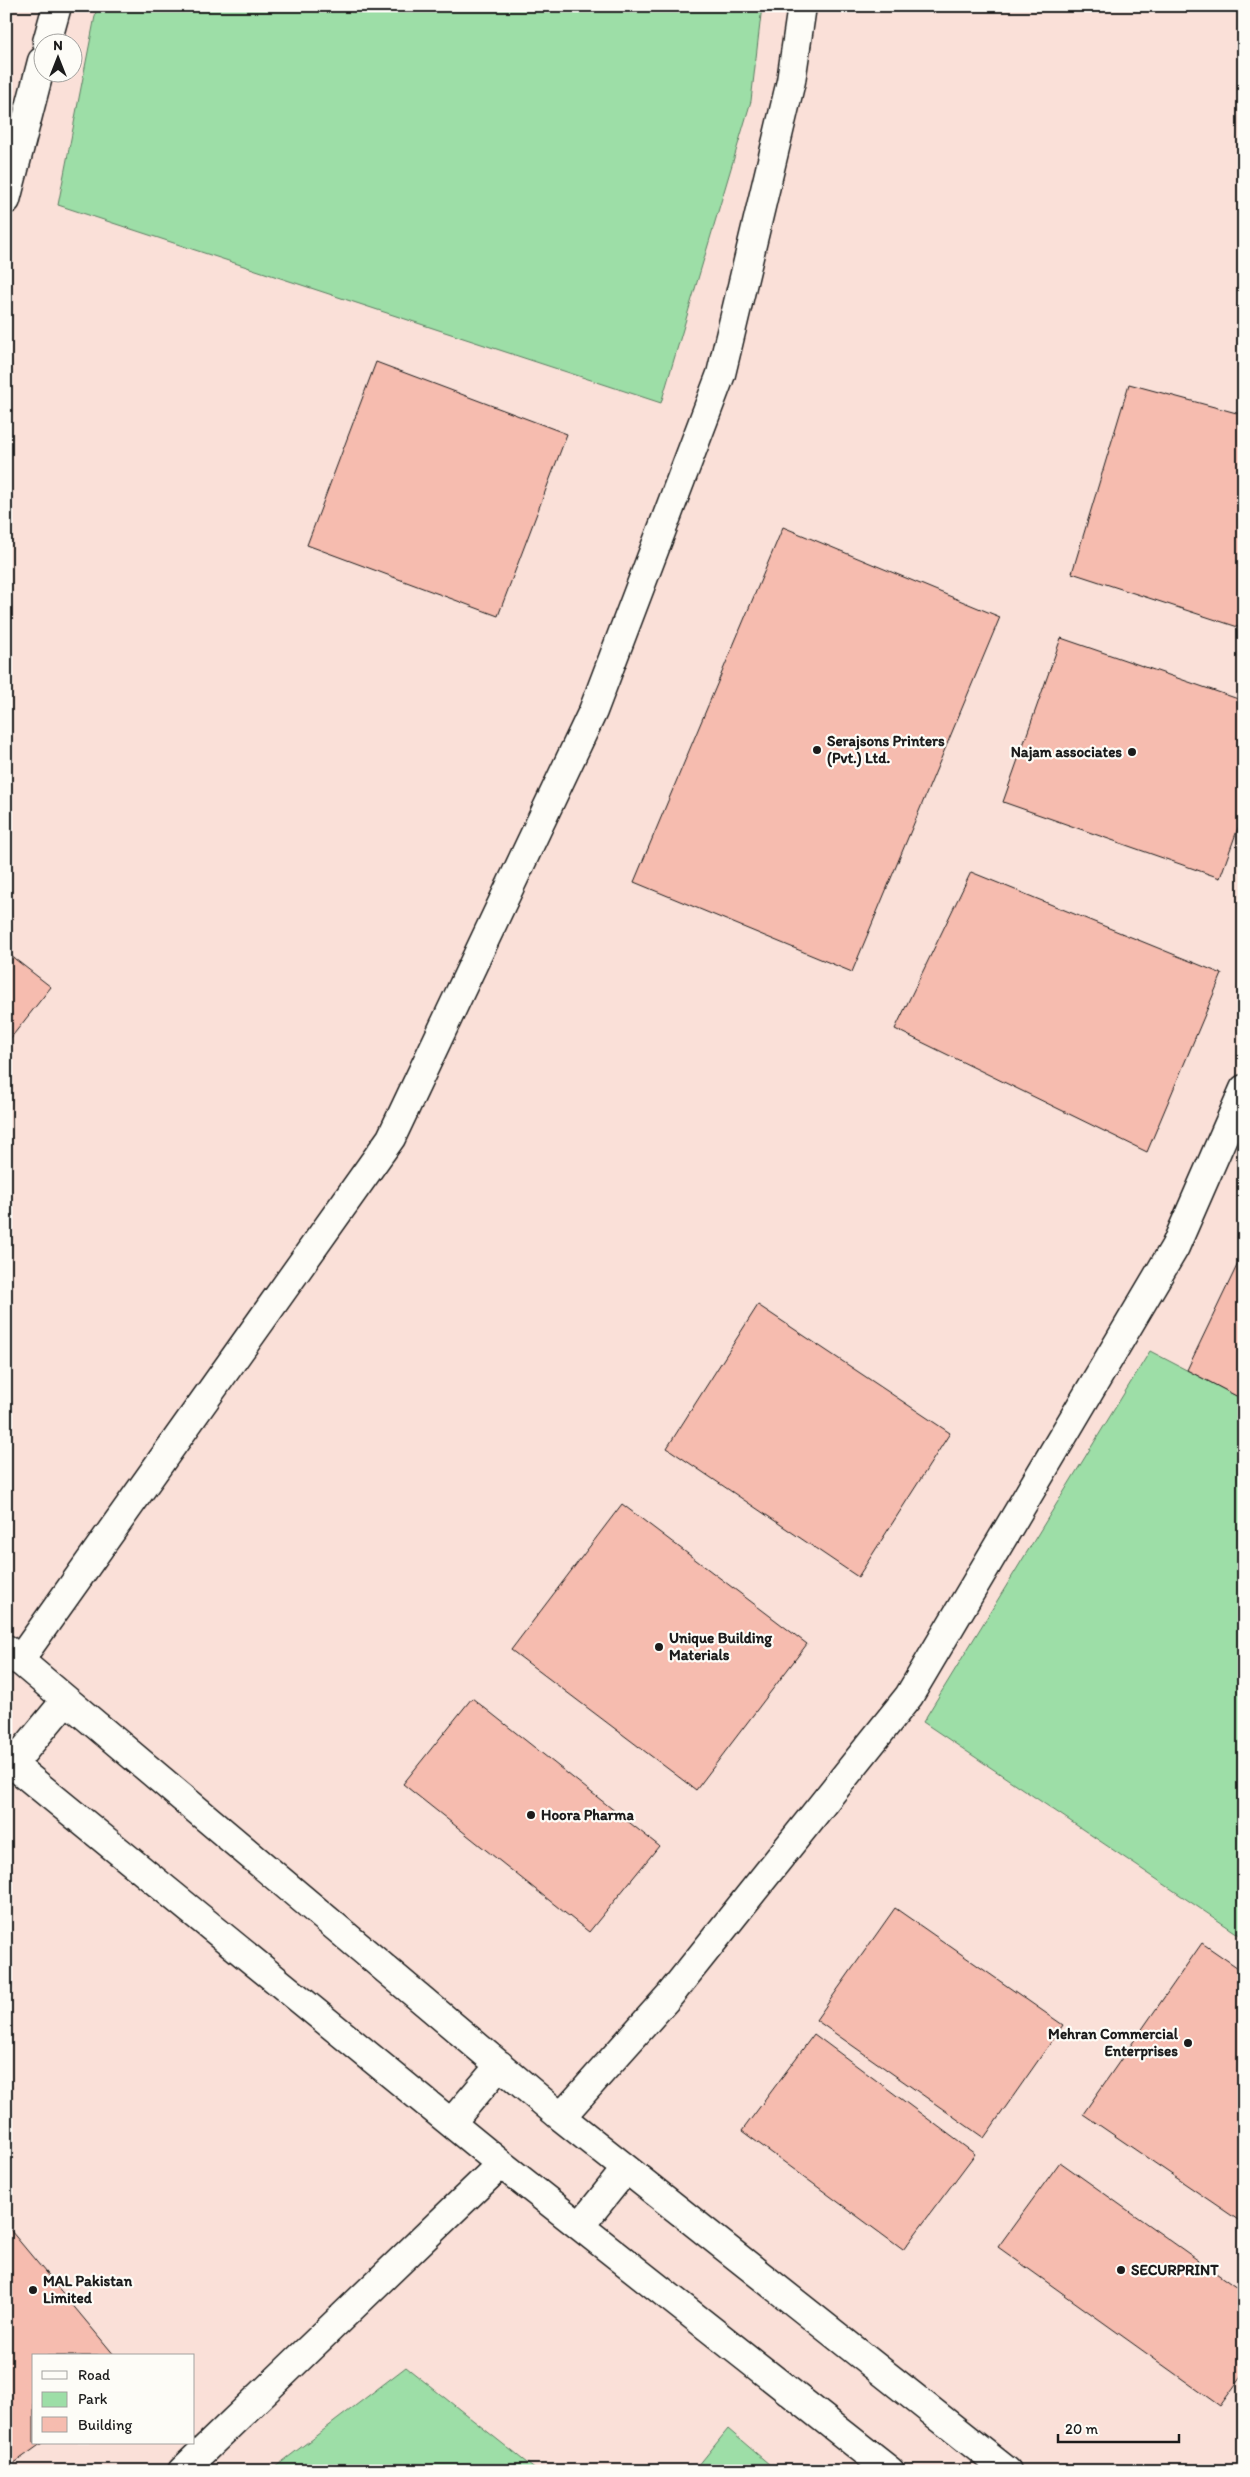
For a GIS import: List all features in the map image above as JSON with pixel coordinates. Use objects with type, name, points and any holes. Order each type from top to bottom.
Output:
[{"type":"lane","points":[[50,32],[57,6]]},
{"type":"lane","points":[[802,6],[791,81],[721,374],[592,711],[391,1138],[13,1655],[560,2117],[1007,2471]]},
{"type":"lane","points":[[6,200],[37,82]]},
{"type":"lane","points":[[560,2117],[670,1995],[909,1696],[1175,1247],[1244,1089]]},
{"type":"lane","points":[[66,1700],[10,1761],[501,2164],[890,2471]]},
{"type":"lane","points":[[451,2123],[500,2065]]},
{"type":"lane","points":[[182,2471],[501,2164]]},
{"type":"lane","points":[[580,2226],[626,2168]]},
{"type":"shaded area","points":[[6,6],[1244,6],[1244,2471],[6,2471]]},
{"type":"green space","points":[[97,6],[762,6],[751,101],[661,403],[58,205]]},
{"type":"green space","points":[[1150,1351],[1244,1400],[1244,1938],[923,1722]]},
{"type":"green space","points":[[406,2367],[537,2471],[270,2471]]},
{"type":"green space","points":[[728,2429],[777,2471],[694,2471]]},
{"type":"building","points":[[376,362],[567,434],[498,616],[307,545]]},
{"type":"building","points":[[1129,384],[1244,415],[1244,629],[1072,573]]},
{"type":"building","name":"Serajsons Printers (Pvt.) Ltd.","points":[[783,527],[1000,617],[852,972],[634,882]]},
{"type":"building","name":"Najam associates","points":[[1061,638],[1244,701],[1244,811],[1220,878],[1003,802]]},
{"type":"building","points":[[971,872],[1222,974],[1147,1152],[895,1029]]},
{"type":"building","points":[[6,952],[51,987],[6,1044]]},
{"type":"building","points":[[1244,1251],[1244,1400],[1187,1370]]},
{"type":"building","points":[[758,1305],[950,1433],[858,1577],[667,1448]]},
{"type":"building","name":"Unique Building Materials","points":[[622,1504],[807,1644],[696,1790],[511,1650]]},
{"type":"building","name":"Hoora Pharma","points":[[472,1698],[659,1846],[589,1932],[403,1784]]},
{"type":"building","points":[[895,1908],[1063,2025],[984,2138],[816,2020]]},
{"type":"building","name":"Mehran Commercial Enterprises","points":[[1202,1943],[1244,1972],[1244,2224],[1083,2114]]},
{"type":"building","points":[[814,2034],[975,2154],[903,2250],[742,2131]]},
{"type":"building","name":"SECURPRINT","points":[[1060,2162],[1244,2293],[1244,2373],[1220,2406],[998,2247]]},
{"type":"building","name":"MAL Pakistan Limited","points":[[6,2225],[113,2354],[32,2354],[32,2444],[41,2444],[6,2469]]},
{"type":"place","name":"Serajsons Printers (Pvt.) Ltd.","points":[[817,750]]},
{"type":"place","name":"Najam associates","points":[[1132,752]]},
{"type":"place","name":"Unique Building Materials","points":[[659,1647]]},
{"type":"place","name":"Hoora Pharma","points":[[531,1815]]},
{"type":"place","name":"Mehran Commercial Enterprises","points":[[1188,2043]]},
{"type":"place","name":"SECURPRINT","points":[[1121,2270]]},
{"type":"place","name":"MAL Pakistan Limited","points":[[33,2290]]}]
